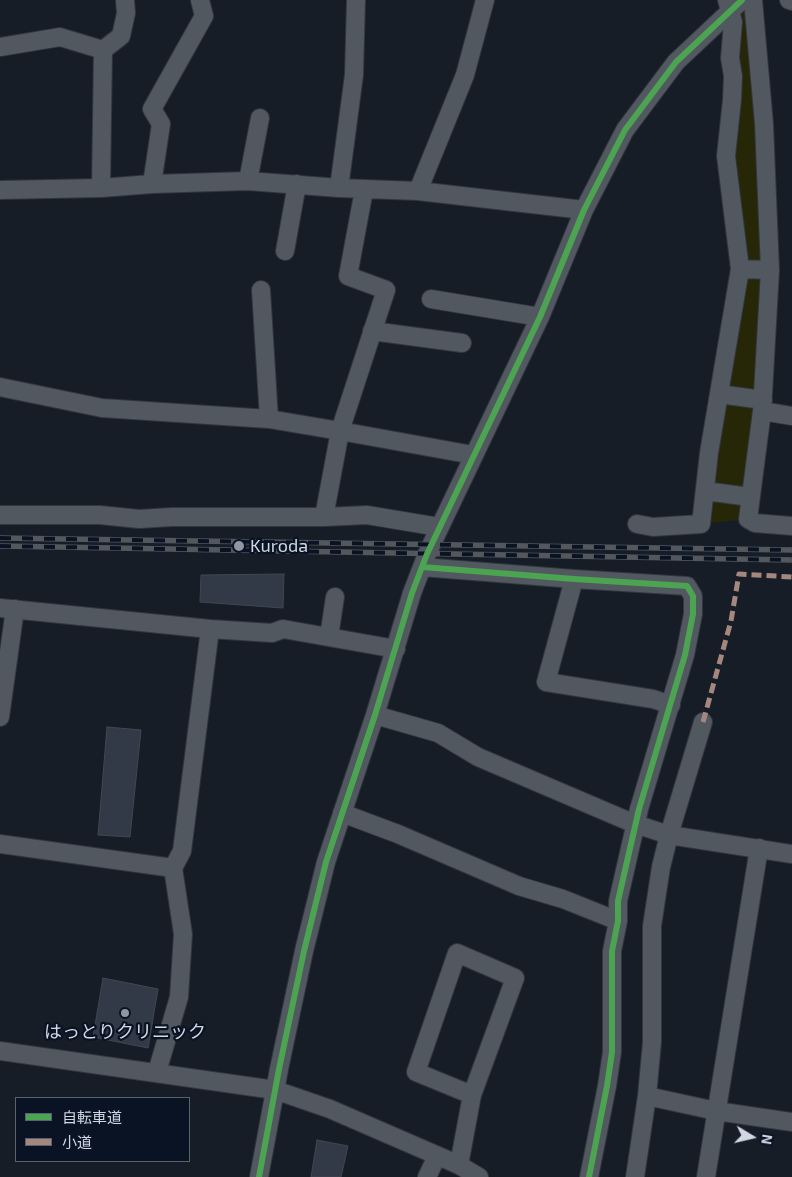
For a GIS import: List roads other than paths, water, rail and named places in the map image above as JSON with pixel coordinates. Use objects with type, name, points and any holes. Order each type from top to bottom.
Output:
[{"type":"street","points":[[101,188],[104,50],[121,36],[126,13],[125,0]]},
{"type":"street","points":[[152,184],[161,124],[152,109],[204,16],[200,0]]},
{"type":"street","points":[[339,188],[354,75],[356,0]]},
{"type":"street","points":[[418,191],[465,75],[485,0]]},
{"type":"street","points":[[753,0],[764,124],[770,270],[762,406],[748,519],[755,523],[792,526]]},
{"type":"street","points":[[259,1177],[304,951],[326,862],[422,567],[439,527],[540,317],[584,210],[625,130],[676,62],[733,4]]},
{"type":"street","points":[[637,524],[653,527],[701,524],[709,454],[740,269],[726,156],[732,100],[733,76],[730,58],[734,22],[733,4]]},
{"type":"street","points":[[0,47],[60,37],[104,50]]},
{"type":"street","points":[[248,181],[260,118]]},
{"type":"street","points":[[0,190],[101,188],[152,184],[248,181],[364,190],[418,191],[584,210]]},
{"type":"street","points":[[285,251],[297,184]]},
{"type":"street","points":[[324,517],[340,431],[386,290],[348,276],[364,190]]},
{"type":"street","points":[[740,269],[770,270]]},
{"type":"street","points":[[261,290],[269,419]]},
{"type":"street","points":[[432,299],[540,317]]},
{"type":"street","points":[[372,331],[462,343]]},
{"type":"street","points":[[0,386],[102,408],[269,419],[474,455]]},
{"type":"street","points":[[719,394],[792,416]]},
{"type":"street","points":[[705,491],[750,497]]},
{"type":"street","points":[[0,515],[100,515],[140,519],[367,515],[439,527]]},
{"type":"street","points":[[422,567],[574,580],[687,586],[693,596],[693,614],[685,655],[635,824],[618,901],[618,921],[612,951],[612,1052],[608,1086],[589,1177]]},
{"type":"street","points":[[574,580],[546,682],[653,699],[671,705]]},
{"type":"street","points":[[329,636],[335,597]]},
{"type":"street","points":[[0,717],[7,608],[210,629],[272,633],[283,629],[396,649]]},
{"type":"street","points":[[157,1072],[179,997],[182,934],[173,868],[182,851],[210,629]]},
{"type":"street","points":[[375,715],[438,733],[478,757],[635,824],[669,835],[792,854]]},
{"type":"street","points":[[635,1177],[647,1096],[652,1042],[652,926],[661,867],[669,835],[703,722]]},
{"type":"street","points":[[342,813],[398,834],[519,886],[563,899],[618,921]]},
{"type":"street","points":[[0,844],[173,868]]},
{"type":"street","points":[[706,1177],[759,848]]},
{"type":"street","points":[[459,1166],[472,1096],[515,978],[457,953],[416,1072],[472,1096]]},
{"type":"street","points":[[0,1051],[275,1090],[330,1109],[459,1166],[478,1177]]},
{"type":"street","points":[[647,1096],[716,1111],[792,1122]]},
{"type":"street","points":[[428,1177],[437,1156]]},
{"type":"railway","points":[[0,538],[792,550]]},
{"type":"railway","points":[[0,546],[792,560]]},
{"type":"place","name":"Kuroda","points":[[239,546]]},
{"type":"place","name":"はっとりクリニック","points":[[125,1013]]}]
